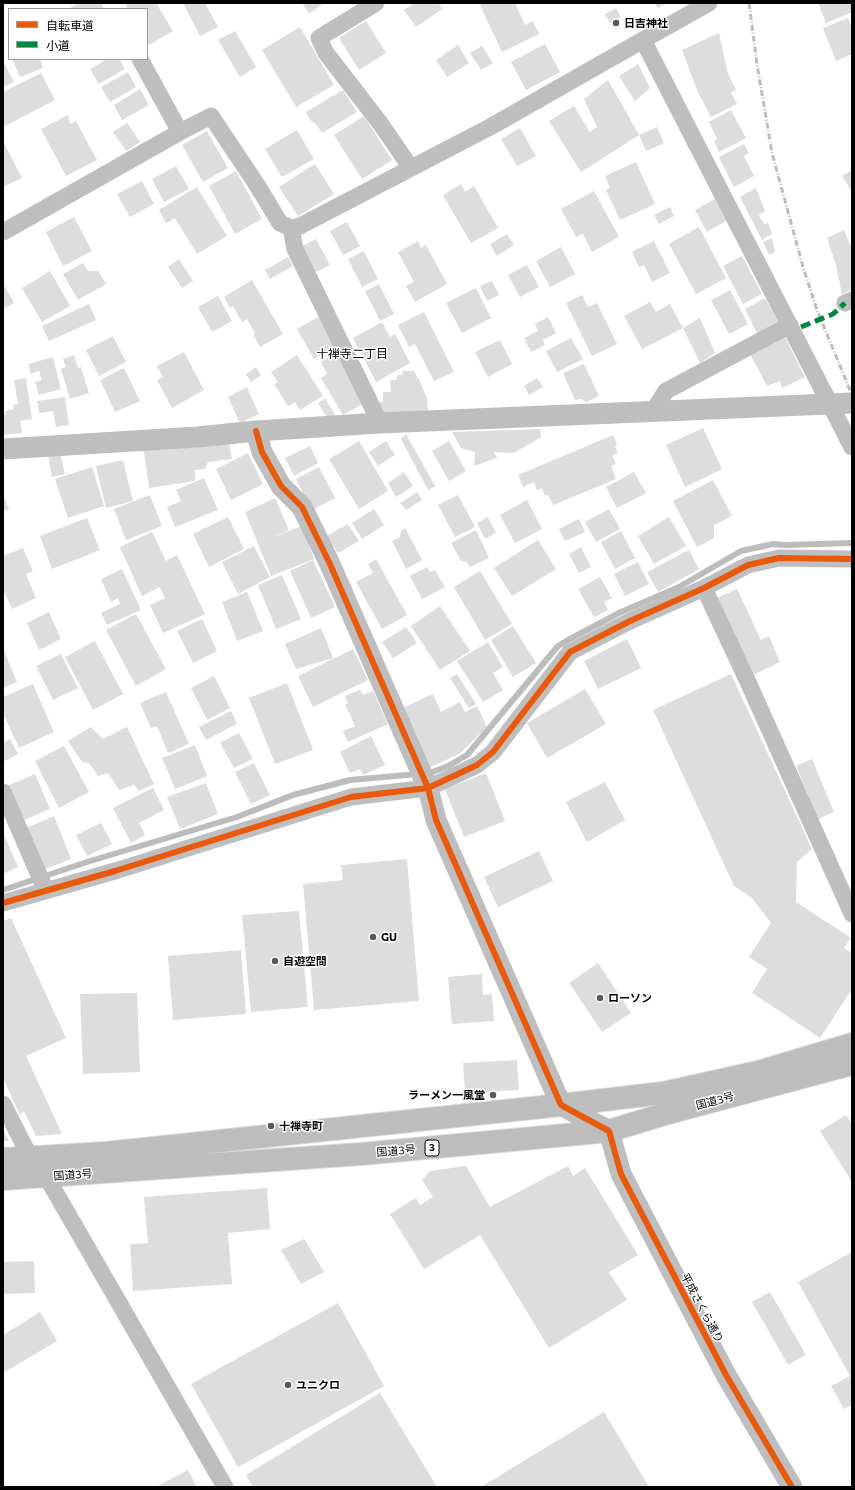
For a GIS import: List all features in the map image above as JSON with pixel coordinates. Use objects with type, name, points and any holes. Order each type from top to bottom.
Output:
[{"type":"highway","name":"国道3号","points":[[3,1159],[106,1153],[561,1106],[663,1093],[758,1072],[852,1044]]},
{"type":"highway","name":"国道3号","points":[[3,1179],[361,1154],[609,1131],[668,1113],[852,1064]]},
{"type":"street","points":[[376,3],[319,38],[326,53],[380,123],[411,168]]},
{"type":"street","points":[[3,232],[180,132],[212,116],[280,223],[291,228],[300,226],[499,122],[709,3]]},
{"type":"street","points":[[643,40],[852,447]]},
{"type":"street","points":[[141,60],[180,132]]},
{"type":"street","points":[[291,228],[295,249],[380,423]]},
{"type":"street","points":[[653,411],[666,391],[790,324]]},
{"type":"street","points":[[3,449],[198,437],[256,431],[380,423],[852,403]]},
{"type":"street","points":[[256,431],[262,452],[281,486],[302,507],[329,562],[428,788],[436,820],[561,1106],[609,1131]]},
{"type":"street","points":[[3,903],[115,871],[351,797],[428,788],[477,766],[492,752],[570,652],[630,621],[704,588],[748,565],[778,558],[852,559]]},
{"type":"street","points":[[704,588],[748,682],[852,914]]},
{"type":"street","points":[[3,792],[46,891]]},
{"type":"street","points":[[3,1104],[30,1157]]},
{"type":"street","name":"平成さくら通り","points":[[609,1131],[621,1174],[726,1375],[792,1487]]},
{"type":"street","points":[[46,1176],[225,1487]]},
{"type":"building","points":[[79,3],[101,3],[104,8],[72,8]]},
{"type":"building","points":[[130,3],[156,3],[173,31],[149,45],[148,8],[128,8],[126,5]]},
{"type":"building","points":[[183,3],[205,3],[218,27],[200,36]]},
{"type":"building","points":[[302,3],[324,3],[309,14]]},
{"type":"building","points":[[415,3],[438,3],[442,9],[416,27],[404,10]]},
{"type":"building","points":[[479,3],[515,3],[525,25],[533,21],[539,34],[502,52]]},
{"type":"building","points":[[654,3],[666,3],[658,8]]},
{"type":"building","points":[[818,3],[852,3],[852,12],[826,23]]},
{"type":"building","points":[[616,8],[621,17],[610,23],[605,14]]},
{"type":"building","points":[[848,18],[852,29],[852,54],[836,61],[823,28]]},
{"type":"building","points":[[366,21],[386,53],[359,70],[339,38]]},
{"type":"building","points":[[300,27],[334,85],[296,107],[262,50]]},
{"type":"building","points":[[235,31],[256,67],[240,77],[218,40]]},
{"type":"building","points":[[719,33],[728,74],[736,90],[731,92],[737,104],[711,117],[697,90],[682,50]]},
{"type":"building","points":[[545,44],[560,72],[526,90],[511,62]]},
{"type":"building","points":[[458,45],[469,63],[447,77],[436,60]]},
{"type":"building","points":[[482,46],[493,63],[481,70],[470,53]]},
{"type":"building","points":[[12,60],[40,60],[43,68],[20,77]]},
{"type":"building","points":[[105,60],[120,60],[125,69],[99,84],[90,69]]},
{"type":"building","points":[[3,61],[14,82],[3,87]]},
{"type":"building","points":[[638,64],[650,88],[635,101],[619,76]]},
{"type":"building","points":[[128,72],[136,87],[110,102],[101,87]]},
{"type":"building","points":[[41,73],[55,100],[3,127],[3,92]]},
{"type":"building","points":[[608,80],[639,135],[581,172],[549,121],[574,106],[590,132],[597,127],[584,99]]},
{"type":"building","points":[[140,89],[149,105],[122,120],[114,105]]},
{"type":"building","points":[[343,90],[357,112],[322,133],[316,124],[311,121],[306,112]]},
{"type":"building","points":[[731,110],[746,138],[719,152],[714,141],[717,139],[709,122]]},
{"type":"building","points":[[68,115],[70,124],[76,121],[97,160],[66,176],[41,129]]},
{"type":"building","points":[[364,116],[392,160],[362,179],[334,135]]},
{"type":"building","points":[[127,123],[140,142],[126,151],[113,132]]},
{"type":"building","points":[[657,127],[664,143],[646,151],[639,135]]},
{"type":"building","points":[[520,128],[536,156],[517,166],[501,139]]},
{"type":"building","points":[[297,130],[314,159],[282,177],[265,149]]},
{"type":"building","points":[[207,131],[228,168],[203,182],[182,145]]},
{"type":"building","points":[[3,143],[22,178],[3,187]]},
{"type":"building","points":[[744,144],[749,153],[744,156],[754,176],[734,187],[719,157]]},
{"type":"building","points":[[636,162],[655,204],[620,220],[606,190],[610,188],[605,176]]},
{"type":"building","points":[[315,164],[334,194],[298,216],[279,187]]},
{"type":"building","points":[[176,166],[189,189],[164,202],[152,179]]},
{"type":"building","points":[[852,170],[852,192],[842,176]]},
{"type":"building","points":[[236,171],[262,219],[235,234],[209,186]]},
{"type":"building","points":[[142,181],[154,204],[130,217],[117,194]]},
{"type":"building","points":[[461,184],[465,192],[474,186],[498,228],[471,243],[443,195]]},
{"type":"building","points":[[197,187],[227,236],[197,254],[175,218],[166,223],[159,210]]},
{"type":"building","points":[[756,188],[765,211],[759,215],[764,224],[768,223],[772,234],[762,240],[740,197]]},
{"type":"building","points":[[594,191],[619,237],[592,252],[583,234],[576,237],[561,209]]},
{"type":"building","points":[[715,199],[726,221],[707,232],[695,210]]},
{"type":"building","points":[[670,207],[674,216],[659,224],[654,215]]},
{"type":"building","points":[[74,217],[92,251],[63,266],[46,232]]},
{"type":"building","points":[[347,222],[360,246],[343,255],[330,231]]},
{"type":"building","points":[[699,227],[726,278],[696,294],[669,244]]},
{"type":"building","points":[[844,230],[852,249],[852,289],[842,295],[836,265],[827,238]]},
{"type":"building","points":[[507,234],[514,245],[497,256],[490,244]]},
{"type":"building","points":[[772,238],[775,252],[769,255],[763,242]]},
{"type":"building","points":[[316,239],[330,265],[314,273],[300,247]]},
{"type":"building","points":[[418,241],[421,248],[426,245],[447,284],[415,302],[406,286],[414,282],[398,252]]},
{"type":"building","points":[[654,241],[670,273],[652,282],[644,265],[639,267],[632,252]]},
{"type":"building","points":[[561,247],[575,274],[550,287],[536,261]]},
{"type":"building","points":[[364,251],[378,279],[362,287],[348,259]]},
{"type":"building","points":[[742,256],[762,294],[743,304],[723,266]]},
{"type":"building","points":[[288,257],[293,266],[270,279],[265,270]]},
{"type":"building","points":[[179,259],[193,281],[182,288],[168,267]]},
{"type":"building","points":[[83,263],[88,271],[98,271],[106,284],[78,300],[63,274]]},
{"type":"building","points":[[527,265],[539,287],[520,297],[508,275]]},
{"type":"building","points":[[50,271],[70,306],[42,322],[22,288]]},
{"type":"building","points":[[252,280],[283,334],[260,347],[253,334],[255,333],[247,319],[242,322],[233,306],[230,308],[224,297]]},
{"type":"building","points":[[492,281],[499,295],[487,301],[480,286]]},
{"type":"building","points":[[3,283],[14,303],[3,309]]},
{"type":"building","points":[[379,284],[394,314],[380,321],[365,291]]},
{"type":"building","points":[[476,288],[491,318],[462,333],[446,303]]},
{"type":"building","points":[[730,290],[748,324],[729,334],[711,300]]},
{"type":"building","points":[[582,295],[588,307],[597,303],[617,344],[592,356],[566,303]]},
{"type":"building","points":[[218,296],[232,321],[212,332],[198,307]]},
{"type":"building","points":[[765,298],[780,326],[759,337],[745,309]]},
{"type":"building","points":[[650,302],[656,312],[670,304],[683,328],[642,349],[624,316]]},
{"type":"building","points":[[89,304],[96,320],[49,341],[42,326]]},
{"type":"building","points":[[424,312],[454,372],[434,381],[415,344],[409,347],[398,325]]},
{"type":"building","points":[[320,316],[337,345],[314,359],[297,329]]},
{"type":"building","points":[[548,317],[556,333],[543,340],[545,345],[531,352],[524,338],[538,331],[535,324]]},
{"type":"building","points":[[700,318],[715,353],[700,363],[683,328]]},
{"type":"building","points":[[382,322],[390,337],[395,334],[410,363],[376,382],[353,338]]},
{"type":"building","points":[[113,336],[126,362],[99,376],[86,350]]},
{"type":"building","points":[[785,337],[805,377],[782,388],[780,381],[767,386],[750,354]]},
{"type":"building","points":[[571,338],[583,359],[557,372],[546,351]]},
{"type":"building","points":[[500,340],[512,364],[488,377],[475,352]]},
{"type":"building","points":[[184,352],[204,390],[172,408],[157,380],[163,377],[157,366]]},
{"type":"building","points":[[336,353],[364,403],[343,415],[321,378],[327,374],[321,362]]},
{"type":"building","points":[[74,355],[78,368],[81,367],[89,393],[70,399],[61,369],[66,367],[63,359]]},
{"type":"building","points":[[297,355],[323,396],[300,410],[295,402],[288,406],[274,384],[278,382],[271,372]]},
{"type":"building","points":[[53,357],[61,389],[39,395],[35,382],[42,380],[39,371],[31,374],[28,364]]},
{"type":"building","points":[[584,364],[599,396],[586,402],[581,399],[575,400],[563,373]]},
{"type":"building","points":[[256,367],[261,375],[251,382],[246,374]]},
{"type":"building","points":[[124,368],[140,401],[115,412],[100,380]]},
{"type":"building","points":[[402,371],[414,371],[418,377],[427,398],[428,413],[381,415],[375,402],[383,402],[383,392],[391,392],[390,380],[397,380],[397,375],[403,375]]},
{"type":"building","points":[[26,378],[32,419],[20,421],[22,433],[3,435],[3,415],[6,414],[5,411],[14,409],[13,405],[18,404],[14,380]]},
{"type":"building","points":[[537,378],[543,387],[529,395],[524,386]]},
{"type":"building","points":[[247,387],[259,414],[240,423],[228,397]]},
{"type":"building","points":[[65,397],[69,425],[56,427],[53,411],[39,413],[37,401]]},
{"type":"building","points":[[325,398],[335,415],[328,419],[318,403]]},
{"type":"building","points":[[703,428],[722,469],[685,487],[666,445]]},
{"type":"building","points":[[540,429],[541,437],[514,453],[494,452],[497,458],[474,466],[475,452],[461,448],[452,432]]},
{"type":"building","points":[[406,434],[435,486],[428,490],[401,439]]},
{"type":"building","points":[[613,435],[617,444],[615,446],[618,453],[612,455],[616,464],[611,466],[616,479],[553,505],[548,495],[545,496],[542,488],[537,490],[534,482],[523,487],[518,475]]},
{"type":"building","points":[[188,438],[192,448],[229,443],[232,459],[208,462],[205,469],[195,470],[195,481],[149,488],[143,445]]},
{"type":"building","points":[[359,441],[388,491],[359,509],[329,459]]},
{"type":"building","points":[[386,441],[395,455],[378,466],[369,452]]},
{"type":"building","points":[[449,441],[466,471],[449,481],[432,451]]},
{"type":"building","points":[[310,446],[318,463],[294,476],[285,458]]},
{"type":"building","points":[[60,453],[65,474],[52,477],[48,455]]},
{"type":"building","points":[[248,453],[263,484],[231,500],[216,469]]},
{"type":"building","points":[[123,460],[133,501],[106,508],[96,466]]},
{"type":"building","points":[[92,467],[104,506],[68,518],[55,479]]},
{"type":"building","points":[[319,467],[335,498],[312,510],[296,479]]},
{"type":"building","points":[[404,472],[413,486],[396,497],[388,483]]},
{"type":"building","points":[[634,472],[646,493],[617,508],[606,487]]},
{"type":"building","points":[[204,478],[218,510],[175,527],[167,507],[181,501],[176,490]]},
{"type":"building","points":[[713,480],[732,516],[714,525],[714,538],[697,547],[673,501]]},
{"type":"building","points":[[417,492],[422,500],[406,510],[400,503]]},
{"type":"building","points":[[3,495],[9,509],[3,512]]},
{"type":"building","points":[[150,495],[162,526],[126,540],[114,509]]},
{"type":"building","points":[[458,495],[475,527],[455,537],[438,505]]},
{"type":"building","points":[[275,498],[289,530],[270,538],[302,526],[314,559],[271,576],[245,512]]},
{"type":"building","points":[[527,500],[542,529],[515,543],[500,515]]},
{"type":"building","points":[[374,509],[384,525],[362,539],[352,523]]},
{"type":"building","points":[[609,509],[620,529],[596,542],[585,522]]},
{"type":"building","points":[[228,517],[244,549],[209,567],[193,534]]},
{"type":"building","points":[[488,517],[496,533],[485,539],[477,523]]},
{"type":"building","points":[[669,517],[686,546],[654,564],[638,536]]},
{"type":"building","points":[[87,518],[100,550],[52,569],[40,536]]},
{"type":"building","points":[[579,519],[585,532],[565,541],[559,529]]},
{"type":"building","points":[[348,524],[359,541],[338,553],[327,536]]},
{"type":"building","points":[[405,528],[422,560],[406,569],[392,541],[400,537],[401,531]]},
{"type":"building","points":[[476,530],[489,558],[470,567],[467,562],[461,561],[451,543]]},
{"type":"building","points":[[621,531],[635,558],[615,569],[601,542]]},
{"type":"building","points":[[152,532],[166,561],[177,555],[205,614],[163,633],[150,605],[165,598],[160,587],[142,596],[120,547]]},
{"type":"building","points":[[538,540],[556,569],[512,596],[494,568]]},
{"type":"building","points":[[254,546],[270,577],[238,594],[222,562]]},
{"type":"building","points":[[581,547],[591,567],[579,573],[569,554]]},
{"type":"building","points":[[23,548],[33,571],[26,574],[36,598],[12,609],[3,589],[3,556]]},
{"type":"building","points":[[689,550],[699,569],[658,592],[647,572]]},
{"type":"building","points":[[376,559],[407,615],[382,629],[356,582],[373,573],[368,564]]},
{"type":"building","points":[[313,560],[335,607],[311,618],[290,571]]},
{"type":"building","points":[[638,562],[649,584],[625,596],[614,574]]},
{"type":"building","points":[[427,567],[430,572],[435,570],[445,587],[422,599],[410,576]]},
{"type":"building","points":[[122,569],[141,610],[107,625],[101,613],[120,604],[118,598],[111,602],[101,579]]},
{"type":"building","points":[[480,571],[512,624],[485,640],[454,587]]},
{"type":"building","points":[[282,575],[301,619],[276,629],[258,585]]},
{"type":"building","points":[[600,577],[612,598],[604,602],[608,610],[594,617],[578,589]]},
{"type":"building","points":[[737,589],[761,640],[769,636],[780,662],[753,675],[717,598]]},
{"type":"building","points":[[247,592],[263,631],[237,641],[222,602]]},
{"type":"building","points":[[440,606],[470,651],[440,670],[411,626]]},
{"type":"building","points":[[49,612],[61,639],[39,650],[27,623]]},
{"type":"building","points":[[136,614],[166,669],[136,686],[106,630]]},
{"type":"building","points":[[202,619],[217,651],[193,663],[177,631]]},
{"type":"building","points":[[513,626],[536,663],[513,677],[491,640]]},
{"type":"building","points":[[406,627],[417,643],[393,658],[382,642]]},
{"type":"building","points":[[321,628],[333,658],[296,669],[285,644]]},
{"type":"building","points":[[627,639],[641,668],[598,689],[584,661]]},
{"type":"building","points":[[95,641],[123,694],[93,710],[65,657]]},
{"type":"building","points":[[488,642],[503,667],[493,673],[503,690],[483,702],[457,661]]},
{"type":"building","points":[[3,648],[17,682],[3,688]]},
{"type":"building","points":[[353,649],[368,680],[313,707],[298,676]]},
{"type":"building","points":[[61,654],[78,688],[53,700],[36,666]]},
{"type":"building","points":[[457,674],[476,704],[469,708],[450,678]]},
{"type":"building","points":[[731,674],[812,849],[797,862],[796,902],[851,938],[844,948],[852,953],[852,989],[820,1038],[752,993],[767,969],[749,957],[771,923],[752,898],[734,886],[653,710]]},
{"type":"building","points":[[214,676],[230,708],[207,720],[191,688]]},
{"type":"building","points":[[287,683],[313,750],[275,764],[249,698]]},
{"type":"building","points":[[33,684],[54,732],[19,748],[3,713],[3,697]]},
{"type":"building","points":[[585,689],[606,724],[547,758],[527,723]]},
{"type":"building","points":[[360,690],[363,695],[373,691],[388,724],[348,742],[343,731],[355,726],[345,704],[348,703],[345,696]]},
{"type":"building","points":[[166,692],[189,744],[168,753],[157,726],[151,728],[140,703]]},
{"type":"building","points":[[433,694],[441,712],[460,702],[465,712],[477,706],[487,727],[459,754],[429,768],[402,708]]},
{"type":"building","points":[[231,711],[237,724],[206,740],[199,727]]},
{"type":"building","points":[[91,727],[103,739],[127,727],[154,784],[139,791],[134,785],[119,790],[108,773],[98,776],[89,763],[82,762],[68,741]]},
{"type":"building","points":[[239,733],[253,759],[234,768],[220,743]]},
{"type":"building","points":[[371,736],[385,765],[363,775],[360,769],[350,773],[340,752]]},
{"type":"building","points":[[10,739],[18,754],[3,762],[3,743]]},
{"type":"building","points":[[195,745],[207,776],[175,789],[162,758]]},
{"type":"building","points":[[64,746],[89,792],[59,808],[35,761]]},
{"type":"building","points":[[812,759],[834,812],[818,819],[796,766]]},
{"type":"building","points":[[254,763],[270,795],[251,804],[235,772]]},
{"type":"building","points":[[486,773],[505,821],[464,837],[445,789]]},
{"type":"building","points":[[35,774],[50,809],[22,821],[7,786]]},
{"type":"building","points":[[605,782],[625,820],[587,842],[566,802]]},
{"type":"building","points":[[206,783],[218,814],[180,829],[167,797]]},
{"type":"building","points":[[153,788],[164,810],[139,823],[145,835],[131,843],[113,808]]},
{"type":"building","points":[[54,816],[71,859],[43,870],[26,828]]},
{"type":"building","points":[[101,823],[112,844],[87,856],[76,835]]},
{"type":"building","points":[[3,832],[18,867],[3,874]]},
{"type":"building","points":[[539,851],[553,881],[498,907],[484,877]]},
{"type":"building","points":[[407,859],[419,1001],[314,1010],[303,884],[343,880],[341,865]]},
{"type":"building","name":"自遊空間","points":[[299,911],[308,1007],[251,1012],[242,915]]},
{"type":"building","points":[[11,918],[66,1038],[26,1056],[62,1134],[36,1136],[24,1111],[20,1115],[3,1078],[3,921]]},
{"type":"building","points":[[241,950],[246,1014],[173,1020],[168,956]]},
{"type":"building","name":"ローソン","points":[[598,963],[631,1013],[602,1032],[569,983]]},
{"type":"building","points":[[482,974],[483,995],[492,994],[494,1021],[452,1024],[448,977]]},
{"type":"building","points":[[137,993],[140,1072],[83,1074],[80,994]]},
{"type":"building","points":[[517,1060],[519,1090],[465,1093],[463,1063]]},
{"type":"building","points":[[846,1115],[852,1124],[852,1182],[820,1131]]},
{"type":"building","points":[[3,1129],[9,1141],[3,1141]]},
{"type":"building","points":[[466,1166],[490,1207],[568,1166],[573,1176],[585,1168],[638,1255],[609,1272],[627,1300],[549,1348],[480,1235],[424,1269],[390,1214],[416,1198],[420,1205],[433,1197],[422,1180],[430,1171]]},
{"type":"building","points":[[267,1188],[270,1229],[228,1233],[232,1284],[133,1291],[130,1244],[148,1243],[144,1197]]},
{"type":"building","points":[[304,1239],[324,1272],[301,1284],[281,1250]]},
{"type":"building","points":[[852,1252],[852,1405],[844,1409],[831,1386],[850,1376],[798,1282]]},
{"type":"building","points":[[34,1261],[35,1293],[3,1294],[3,1262]]},
{"type":"building","points":[[770,1292],[806,1355],[788,1365],[752,1302]]},
{"type":"building","name":"ユニクロ","points":[[338,1303],[384,1386],[238,1467],[191,1384]]},
{"type":"building","points":[[40,1312],[57,1341],[3,1373],[3,1335]]},
{"type":"building","points":[[380,1393],[437,1487],[253,1487],[246,1475]]},
{"type":"building","points":[[604,1412],[649,1487],[481,1487]]},
{"type":"building","points":[[188,1470],[197,1487],[156,1487]]},
{"type":"waterway","points":[[3,890],[87,862],[237,817],[293,795],[350,780],[430,773],[448,766],[467,755],[558,646],[568,640],[621,612],[679,587],[741,551],[773,544],[852,543]]},
{"type":"railway","points":[[749,3],[757,64],[772,153],[803,267],[817,310],[852,395]]},
{"type":"marked path","points":[[801,327],[833,314],[845,303]]},
{"type":"cycle path","points":[[256,431],[262,452],[281,486],[302,507],[329,562],[428,788],[436,820],[561,1105],[609,1131],[621,1174],[726,1375],[792,1487]]},
{"type":"cycle path","points":[[3,903],[115,871],[351,797],[428,788],[477,765],[493,752],[570,652],[630,621],[704,588],[748,565],[779,558],[852,559]]},
{"type":"place","name":"日吉神社","points":[[616,23]]},
{"type":"place","name":"GU","points":[[373,937]]},
{"type":"place","name":"自遊空間","points":[[275,961]]},
{"type":"place","name":"ローソン","points":[[600,998]]},
{"type":"place","name":"ラーメン一風堂","points":[[493,1095]]},
{"type":"place","name":"十禅寺町","points":[[271,1126]]},
{"type":"place","name":"ユニクロ","points":[[288,1385]]},
{"type":"district","name":"十禅寺二丁目","points":[[352,354]]}]
